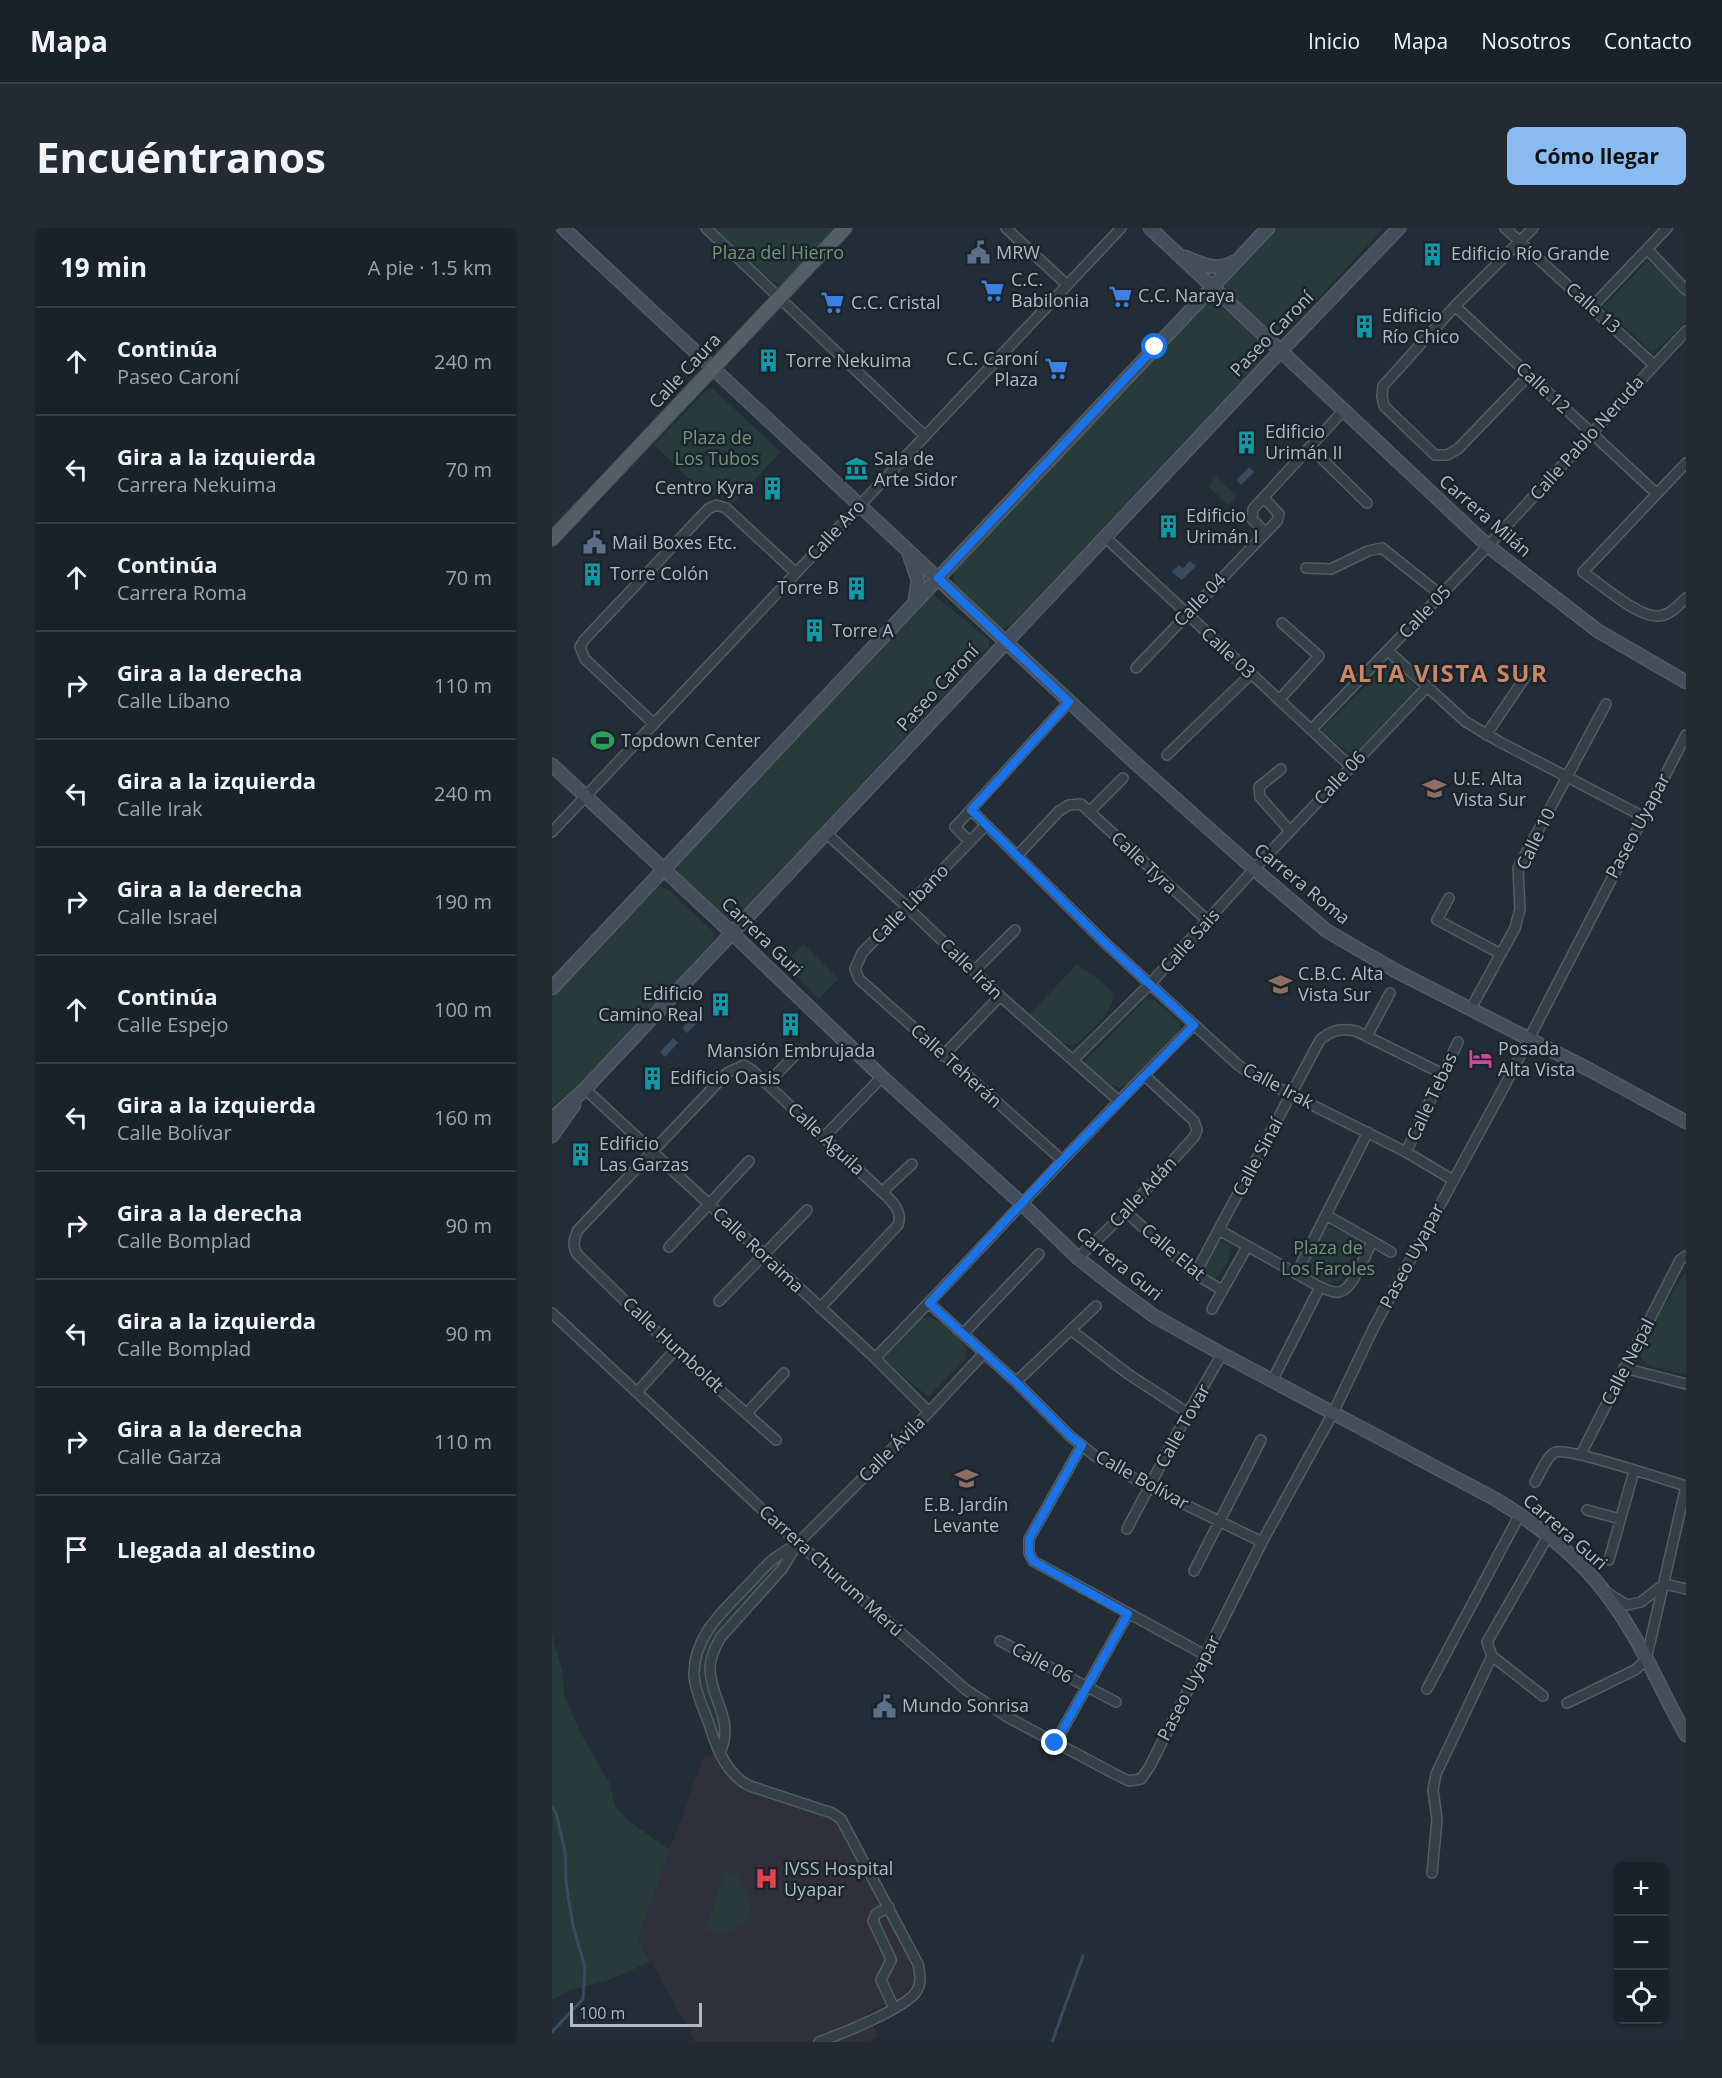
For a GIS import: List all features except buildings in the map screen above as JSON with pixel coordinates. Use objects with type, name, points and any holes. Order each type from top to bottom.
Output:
[{"type":"main road","name":"Calle Caura","points":[[552,539],[844,228]]},
{"type":"street","name":"Carrera Roma","points":[[562,228],[1069,702],[1254,869],[1327,931],[1396,971],[1686,1122]]},
{"type":"street","points":[[706,228],[925,435]]},
{"type":"street","points":[[1006,228],[1067,285]]},
{"type":"street","name":"Calle Aro","points":[[552,832],[1121,228]]},
{"type":"street","name":"Carrera Milán","points":[[1150,228],[1488,546],[1598,631],[1686,682]]},
{"type":"street","points":[[552,988],[1268,228]]},
{"type":"street","name":"Paseo Caroní","points":[[552,1119],[585,1089],[1281,350],[1399,228]]},
{"type":"street","name":"Calle 13","points":[[1505,228],[1653,364]]},
{"type":"street","points":[[1529,375],[1458,449],[1447,455],[1435,455],[1384,406],[1382,396],[1383,386],[1455,306],[1533,228]]},
{"type":"street","points":[[1592,307],[1667,228]]},
{"type":"street","points":[[1647,249],[1686,290]]},
{"type":"street","points":[[1179,255],[1205,265],[1221,267],[1240,258]]},
{"type":"street","name":"Calle 12","points":[[1455,306],[1657,494]]},
{"type":"street","name":"Calle Pablo Neruda","points":[[1488,546],[1592,434],[1653,364],[1686,331]]},
{"type":"street","points":[[1265,532],[1250,516],[1253,509],[1343,411]]},
{"type":"street","points":[[1310,447],[1367,503]]},
{"type":"street","points":[[1686,463],[1583,572],[1646,615],[1660,616],[1671,612],[1686,598]]},
{"type":"street","name":"Calle 04","points":[[1136,668],[1277,520],[1279,514],[1264,498]]},
{"type":"street","points":[[654,724],[585,659],[580,652],[584,640],[708,509],[716,505],[722,505],[728,509],[796,573]]},
{"type":"street","name":"Calle 03","points":[[1105,537],[1351,767]]},
{"type":"street","name":"Calle 05","points":[[1311,730],[1488,546]]},
{"type":"street","points":[[1306,568],[1331,569],[1368,550],[1382,548],[1441,595]]},
{"type":"street","points":[[907,550],[918,580],[914,604]]},
{"type":"street","points":[[1279,700],[1319,656],[1282,623]]},
{"type":"street","points":[[1388,651],[1466,722],[1486,735],[1644,817]]},
{"type":"street","points":[[1486,735],[1528,673]]},
{"type":"street","points":[[1167,755],[1251,674]]},
{"type":"street","name":"Calle 06","points":[[1254,869],[1427,687]]},
{"type":"street","points":[[970,842],[955,827],[1069,702]]},
{"type":"street","name":"Calle 10","points":[[1470,1010],[1515,928],[1520,909],[1518,868],[1606,704]]},
{"type":"street","name":"Paseo Uyapar","points":[[1141,1779],[1150,1766],[1262,1542],[1333,1413],[1374,1327],[1528,1040],[1686,735]]},
{"type":"street","name":"Carrera Guri","points":[[552,765],[882,1077],[1078,1258],[1154,1316],[1495,1498],[1548,1536],[1590,1576],[1628,1626],[1686,1735]]},
{"type":"street","points":[[1281,769],[1258,787],[1258,792],[1290,831]]},
{"type":"street","points":[[1089,812],[1123,778]]},
{"type":"street","name":"Calle Tyra","points":[[1017,856],[1059,811],[1069,805],[1081,804],[1208,921]]},
{"type":"street","name":"Calle Irak","points":[[971,810],[1150,984],[1237,1064],[1252,1075],[1368,1132],[1453,1180]]},
{"type":"street","name":"Calle Líbano","points":[[855,969],[862,953],[986,825]]},
{"type":"street","name":"Calle Irán","points":[[826,833],[1000,996],[1119,1101]]},
{"type":"street","points":[[642,849],[670,854],[678,852],[687,845]]},
{"type":"street","name":"Calle Sais","points":[[1073,1060],[1150,984],[1254,869]]},
{"type":"street","points":[[1449,898],[1437,920],[1501,954]]},
{"type":"street","points":[[974,971],[1015,930]]},
{"type":"street","name":"Calle Teherán","points":[[855,969],[859,979],[1062,1160]]},
{"type":"street","points":[[1390,993],[1366,1036],[1443,1074]]},
{"type":"street","points":[[943,1056],[1000,996]]},
{"type":"street","points":[[875,1358],[1062,1160],[1194,1025]]},
{"type":"street","name":"Calle Sinaí","points":[[1195,1274],[1320,1040],[1331,1031],[1341,1029],[1356,1031],[1366,1036]]},
{"type":"street","name":"Calle Tebas","points":[[1406,1152],[1458,1042]]},
{"type":"street","points":[[767,1084],[800,1050]]},
{"type":"street","name":"Calle Aguila","points":[[653,1152],[727,1073],[744,1065],[824,1137],[894,1204],[900,1220],[898,1225],[820,1308]]},
{"type":"street","name":"Calle Adán","points":[[1078,1258],[1126,1212],[1194,1137],[1197,1130],[1194,1121],[1144,1075]]},
{"type":"street","points":[[824,1137],[882,1077]]},
{"type":"street","points":[[552,1136],[585,1089]]},
{"type":"street","name":"Calle Roraima","points":[[585,1089],[875,1358],[929,1412]]},
{"type":"street","points":[[1296,1274],[1368,1132]]},
{"type":"street","name":"Calle Humboldt","points":[[653,1152],[578,1230],[573,1247],[577,1254],[675,1350],[776,1440]]},
{"type":"street","points":[[669,1246],[749,1161]]},
{"type":"street","points":[[882,1192],[912,1164]]},
{"type":"street","points":[[719,1301],[807,1210]]},
{"type":"street","name":"Calle Elat","points":[[1126,1212],[1195,1274],[1222,1290]]},
{"type":"street","points":[[1326,1215],[1390,1252]]},
{"type":"street","points":[[1218,1230],[1320,1287],[1334,1292],[1341,1292],[1348,1288],[1372,1242]]},
{"type":"street","points":[[1212,1309],[1246,1247]]},
{"type":"street","points":[[963,1334],[1039,1254]]},
{"type":"street","name":"Calle Nepal","points":[[1581,1454],[1680,1260],[1686,1256]]},
{"type":"street","points":[[1272,1381],[1320,1287]]},
{"type":"street","name":"Calle Bolívar","points":[[929,1303],[1016,1382],[1070,1436],[1103,1461],[1149,1487],[1262,1542]]},
{"type":"street","points":[[1016,1382],[1095,1306]]},
{"type":"street","name":"Carrera Churum Merú","points":[[552,1313],[638,1391],[798,1544],[965,1689],[1009,1718],[1129,1781],[1141,1779]]},
{"type":"street","points":[[1071,1330],[1128,1374],[1188,1413]]},
{"type":"street","points":[[638,1391],[675,1350]]},
{"type":"street","name":"Calle Ávila","points":[[798,1544],[984,1353]]},
{"type":"street","name":"Calle Tovar","points":[[1127,1529],[1222,1354]]},
{"type":"street","points":[[1624,1368],[1686,1384]]},
{"type":"street","points":[[747,1413],[784,1373]]},
{"type":"street","points":[[1194,1571],[1261,1440]]},
{"type":"street","points":[[1082,1445],[1029,1539],[1029,1553],[1033,1561],[1205,1655]]},
{"type":"street","points":[[1535,1482],[1551,1455],[1557,1452],[1581,1454],[1686,1486],[1646,1660],[1635,1670],[1566,1703]]},
{"type":"street","points":[[1609,1560],[1634,1471]]},
{"type":"street","points":[[1587,1510],[1620,1520]]},
{"type":"street","points":[[1427,1689],[1520,1514]]},
{"type":"street","points":[[1543,1696],[1492,1656],[1487,1642],[1548,1536]]},
{"type":"street","points":[[798,1544],[773,1559],[711,1626],[699,1648],[695,1666],[695,1683],[720,1753],[732,1772],[743,1783],[832,1813],[841,1819],[916,1959],[921,1979],[915,1993],[894,2008],[855,2028],[819,2042]]},
{"type":"street","points":[[720,1753],[726,1734],[725,1722],[710,1667],[716,1646],[727,1629],[782,1569],[798,1544]]},
{"type":"street","points":[[1664,1584],[1686,1589]]},
{"type":"street","points":[[1604,1592],[1627,1605],[1641,1602],[1664,1584]]},
{"type":"street","points":[[1055,1743],[1128,1614]]},
{"type":"street","name":"Calle 06","points":[[1000,1641],[1116,1702]]},
{"type":"street","points":[[1432,1873],[1437,1819],[1433,1790],[1436,1774],[1492,1656]]},
{"type":"street","points":[[889,1907],[876,1914],[873,1921],[891,1960],[881,1980],[894,2008]]},
{"type":"shaded area","name":"IVSS Hospital Uyapar","points":[[720,1753],[737,1778],[832,1813],[916,1959],[916,1980],[912,1987],[867,2014],[879,2036],[868,2042],[696,2042],[638,1939],[703,1758]]},
{"type":"green space","name":"Plaza del Hierro","points":[[715,228],[836,228],[787,280],[778,284],[768,278]]},
{"type":"green space","points":[[1276,228],[1384,228],[1284,335],[1277,338],[1270,334],[1228,292],[1225,284]]},
{"type":"green space","points":[[1648,260],[1686,296],[1686,322],[1653,353],[1603,307]]},
{"type":"green space","points":[[1213,302],[1220,305],[1259,341],[1263,352],[1260,361],[1012,624],[1003,628],[997,627],[955,588],[953,576],[957,568],[1202,306]]},
{"type":"green space","name":"Plaza de Los Tubos","points":[[712,388],[781,452],[733,503],[721,495],[715,494],[708,497],[654,445],[704,392]]},
{"type":"green space","points":[[1216,477],[1237,496],[1228,505],[1208,486]]},
{"type":"green space","points":[[933,594],[989,640],[989,647],[735,919],[728,920],[678,874],[677,866]]},
{"type":"green space","points":[[1391,661],[1417,688],[1352,756],[1321,730]]},
{"type":"green space","points":[[658,887],[669,890],[713,931],[714,940],[578,1086],[552,1107],[552,998]]},
{"type":"green space","points":[[803,944],[838,979],[819,999],[784,964]]},
{"type":"green space","points":[[1077,964],[1100,980],[1111,991],[1113,997],[1107,1012],[1101,1019],[1076,1044],[1069,1045],[1051,1036],[1029,1015]]},
{"type":"green space","points":[[1146,999],[1155,1000],[1180,1022],[1179,1033],[1127,1085],[1119,1088],[1107,1083],[1085,1065],[1086,1060]]},
{"type":"green space","name":"Plaza de Los Faroles","points":[[1328,1227],[1349,1234],[1356,1240],[1357,1246],[1341,1280],[1330,1284],[1304,1269],[1302,1263],[1320,1229]]},
{"type":"green space","points":[[1224,1241],[1230,1247],[1229,1257],[1222,1271],[1212,1281],[1205,1278],[1202,1269],[1217,1242]]},
{"type":"green space","points":[[1686,1271],[1686,1375],[1648,1365],[1639,1355],[1639,1347]]},
{"type":"green space","points":[[929,1317],[951,1329],[967,1348],[965,1360],[928,1397],[882,1357],[921,1319]]},
{"type":"green space","points":[[798,1543],[727,1629],[710,1667],[725,1722],[720,1753],[695,1683],[703,1639],[773,1559]]},
{"type":"green space","points":[[552,1635],[563,1674],[564,1695],[580,1732],[610,1784],[615,1806],[630,1822],[670,1850],[638,1939],[650,1962],[606,1981],[570,1990],[552,2000]]},
{"type":"green space","points":[[725,1871],[737,1875],[752,1905],[746,1922],[723,1934],[706,1929]]},
{"type":"water","points":[[1249,467],[1254,472],[1241,485],[1236,480]]},
{"type":"water","points":[[1190,561],[1196,566],[1182,580],[1172,572],[1179,565],[1183,568]]},
{"type":"water","points":[[695,1015],[700,1020],[687,1033],[682,1028]]},
{"type":"water","points":[[673,1038],[678,1043],[665,1057],[660,1052]]},
{"type":"waterway","points":[[552,1807],[556,1813],[565,1851],[566,1882],[573,1926],[585,1967],[583,1999],[552,2032]]},
{"type":"waterway","points":[[1052,2042],[1083,1956]]},
{"type":"place","name":"MRW","points":[[978,253]]},
{"type":"place","name":"Edificio Río Grande","points":[[1433,254]]},
{"type":"place","name":"C.C. Babilonia","points":[[993,290]]},
{"type":"place","name":"C.C. Naraya","points":[[1120,296]]},
{"type":"place","name":"C.C. Cristal","points":[[833,303]]},
{"type":"place","name":"Edificio Río Chico","points":[[1364,326]]},
{"type":"place","name":"Torre Nekuima","points":[[768,361]]},
{"type":"place","name":"C.C. Caroní Plaza","points":[[1056,369]]},
{"type":"place","name":"Edificio Urimán II","points":[[1247,442]]},
{"type":"place","name":"Sala de Arte Sidor","points":[[856,469]]},
{"type":"place","name":"Centro Kyra","points":[[772,488]]},
{"type":"place","name":"Edificio Urimán I","points":[[1168,526]]},
{"type":"place","name":"Mail Boxes Etc.","points":[[594,543]]},
{"type":"place","name":"Torre Colón","points":[[592,574]]},
{"type":"place","name":"Torre B","points":[[857,588]]},
{"type":"place","name":"Torre A","points":[[814,631]]},
{"type":"place","name":"Topdown Center","points":[[603,741]]},
{"type":"place","name":"U.E. Alta Vista Sur","points":[[1435,789]]},
{"type":"place","name":"C.B.C. Alta Vista Sur","points":[[1280,984]]},
{"type":"place","name":"Edificio Camino Real","points":[[721,1004]]},
{"type":"place","name":"Mansión Embrujada","points":[[791,1025]]},
{"type":"place","name":"Posada Alta Vista","points":[[1480,1059]]},
{"type":"place","name":"Edificio Oasis","points":[[652,1078]]},
{"type":"place","name":"Edificio Las Garzas","points":[[581,1154]]},
{"type":"place","name":"E.B. Jardín Levante","points":[[966,1479]]},
{"type":"place","name":"Mundo Sonrisa","points":[[884,1706]]},
{"type":"place","name":"IVSS Hospital Uyapar","points":[[766,1879]]},
{"type":"district","name":"ALTA VISTA SUR","points":[[1444,674]]},
{"type":"route","points":[[1055,1743],[1128,1614],[1033,1561],[1029,1553],[1029,1539],[1082,1445],[929,1303],[1062,1160],[1194,1025],[1103,941],[971,810],[1069,702],[938,578],[1155,347]]}]
